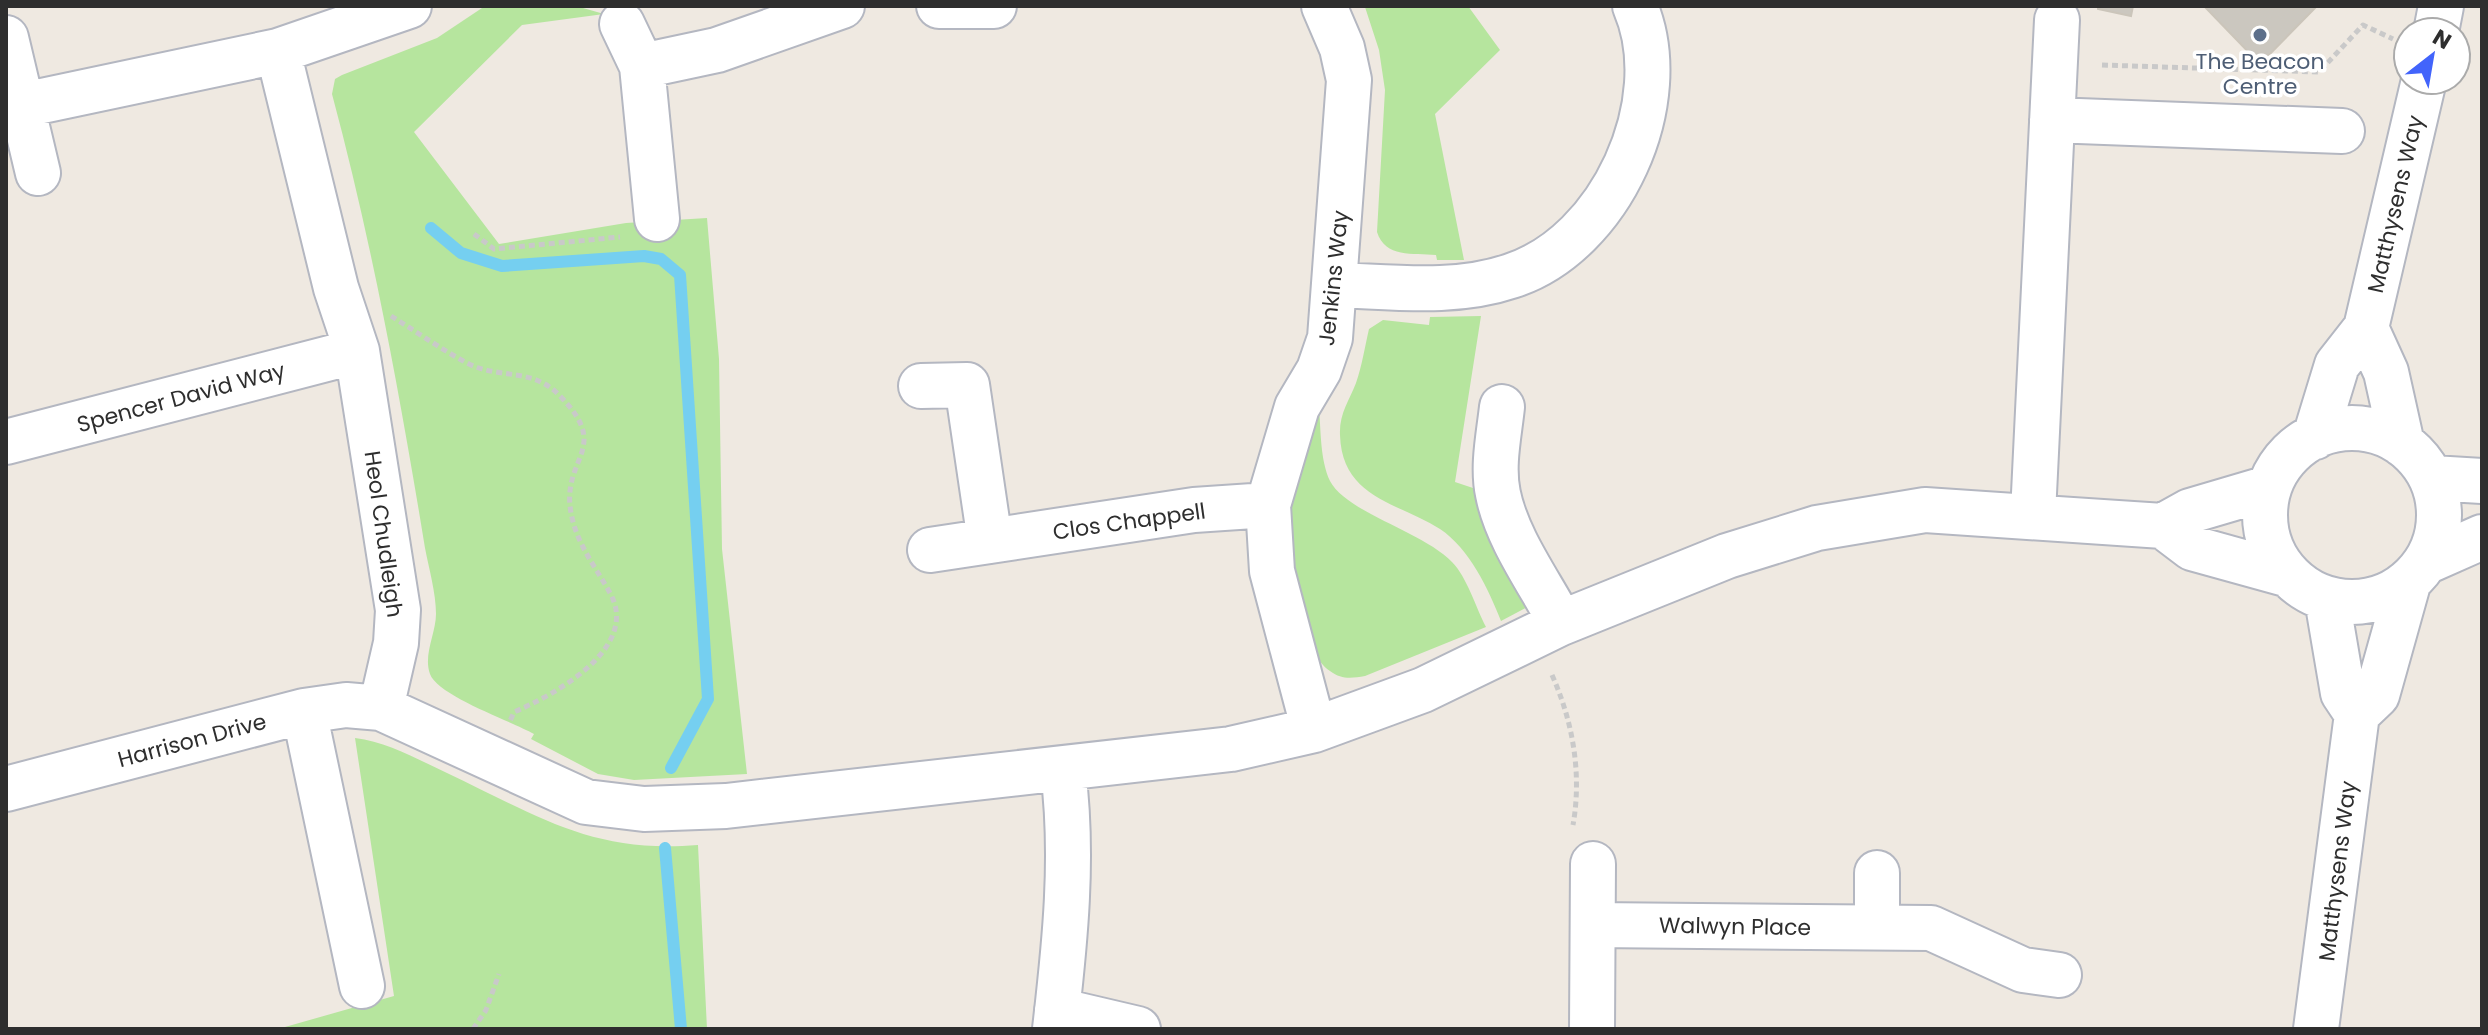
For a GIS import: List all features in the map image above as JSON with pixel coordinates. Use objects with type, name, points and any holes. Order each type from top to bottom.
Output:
[{"type":"street","points":[[23,105],[278,51],[409,6]]},
{"type":"street","points":[[642,66],[717,50],[842,6]]},
{"type":"street","points":[[939,6],[994,6]]},
{"type":"street","name":"Jenkins Way","points":[[1314,730],[1272,571],[1268,505],[1297,407],[1319,370],[1330,338],[1336,285],[1349,80],[1342,48],[1324,6]]},
{"type":"street","points":[[1336,285],[1446,289],[1486,283],[1546,260],[1580,231],[1633,151],[1646,111],[1650,67],[1646,30],[1635,6]]},
{"type":"street","points":[[2033,514],[2057,20]]},
{"type":"street","points":[[622,24],[642,66],[657,219]]},
{"type":"street","points":[[6,38],[38,173]]},
{"type":"street","name":"Heol Chudleigh","points":[[278,51],[336,288],[357,351],[398,610],[396,643],[381,708]]},
{"type":"street","name":"Matthysens Way","points":[[2315,437],[2337,365],[2366,328],[2420,96]]},
{"type":"street","points":[[2052,120],[2342,131]]},
{"type":"street","name":"Matthysens Way","points":[[2366,328],[2386,372],[2402,444]]},
{"type":"street","name":"Spencer David Way","points":[[6,442],[357,351]]},
{"type":"street","points":[[921,386],[967,385],[990,541]]},
{"type":"street","points":[[1502,407],[1498,494],[1548,631]]},
{"type":"street","name":"Matthysens Way","points":[[2316,1029],[2357,714],[2377,695],[2418,572],[2439,532],[2439,502],[2432,478],[2414,453],[2389,436],[2359,428],[2329,431],[2315,437],[2300,444],[2283,461],[2268,488],[2264,518],[2270,548],[2286,574],[2310,593],[2339,603],[2381,599],[2418,572]]},
{"type":"street","points":[[2432,478],[2482,481]]},
{"type":"street","points":[[2163,526],[2190,511],[2268,488]]},
{"type":"street","name":"Clos Chappell","points":[[930,550],[1194,510],[1268,505]]},
{"type":"street","points":[[381,708],[586,802],[644,809],[726,806],[1063,771],[1231,749],[1314,730],[1423,690],[1548,631],[1727,556],[1817,528],[1925,510],[2033,514],[2163,526],[2192,548],[2286,574]]},
{"type":"street","points":[[2418,572],[2482,537]]},
{"type":"street","points":[[2327,599],[2343,693],[2357,714]]},
{"type":"street","name":"Harrison Drive","points":[[6,789],[304,711],[346,705],[381,708]]},
{"type":"street","points":[[304,711],[362,986]]},
{"type":"street","points":[[1063,771],[1070,820],[1069,866],[1056,1019],[1138,1029]]},
{"type":"street","points":[[1592,1029],[1593,864]]},
{"type":"street","points":[[1877,873],[1877,928]]},
{"type":"street","name":"Walwyn Place","points":[[1593,925],[1931,928],[2023,970],[2059,975]]},
{"type":"path","points":[[2102,65],[2319,72],[2363,25],[2392,31]]},
{"type":"path","points":[[474,234],[494,249],[632,236],[655,228],[657,219]]},
{"type":"path","points":[[382,311],[471,365],[524,374],[546,383],[562,397],[583,427],[586,443],[569,489],[572,523],[594,570],[612,596],[615,630],[605,652],[539,702],[514,712],[507,729]]},
{"type":"path","points":[[1548,631],[1574,745],[1577,804],[1567,863],[1593,864]]},
{"type":"path","points":[[473,1029],[486,1010],[499,974]]},
{"type":"green space","points":[[485,6],[576,6],[604,14],[522,25],[414,132],[499,244],[626,223],[707,218],[719,359],[722,549],[747,774],[634,780],[598,774],[531,739],[534,734],[446,691],[430,674],[428,659],[436,614],[434,589],[384,320],[332,94],[335,79],[437,38]]},
{"type":"green space","points":[[1468,6],[1500,50],[1435,114],[1464,260],[1437,260],[1436,255],[1393,250],[1386,246],[1377,232],[1385,90],[1379,50],[1365,7]]},
{"type":"green space","points":[[1481,316],[1455,482],[1473,488],[1489,507],[1535,603],[1501,621],[1484,583],[1460,547],[1440,529],[1375,496],[1361,485],[1350,472],[1343,456],[1340,435],[1343,414],[1358,376],[1369,329],[1383,320],[1429,325],[1430,317]]},
{"type":"green space","points":[[1319,408],[1323,454],[1330,481],[1352,503],[1423,541],[1452,562],[1467,584],[1486,627],[1365,676],[1339,676],[1317,657],[1299,609],[1293,580],[1289,522],[1293,477]]},
{"type":"green space","points":[[355,738],[402,752],[538,817],[596,838],[627,844],[698,845],[707,1029],[278,1029],[394,996]]},
{"type":"building","points":[[2098,6],[2133,6],[2131,16],[2098,9]]},
{"type":"building","name":"The Beacon Centre","points":[[2204,6],[2317,6],[2260,64]]},
{"type":"waterway","points":[[431,228],[461,253],[502,266],[644,256],[661,259],[680,275],[708,699],[671,768]]},
{"type":"waterway","points":[[665,848],[681,1029]]},
{"type":"place","name":"The Beacon Centre","points":[[2260,35]]}]
